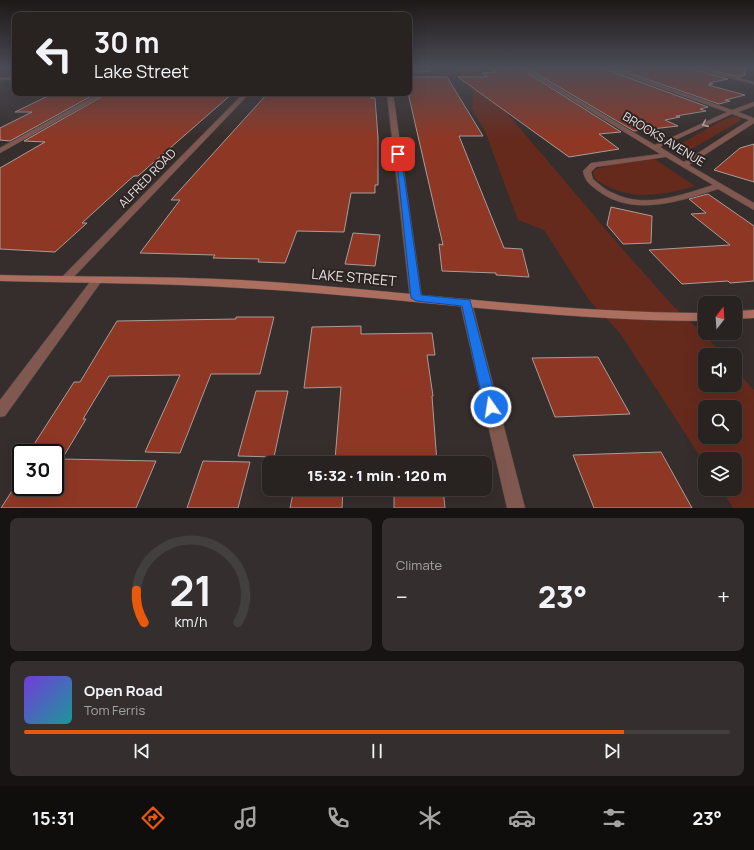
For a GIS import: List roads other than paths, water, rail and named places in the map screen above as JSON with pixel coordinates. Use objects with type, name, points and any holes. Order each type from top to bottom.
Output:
[{"type":"main road","name":"LAKE STREET","points":[[0,278],[241,284],[466,303],[661,317],[698,317]]},
{"type":"main road","points":[[742,315],[754,314]]},
{"type":"street","name":"BROOKS AVENUE","points":[[562,91],[754,207]]},
{"type":"street","points":[[673,91],[754,120]]},
{"type":"street","points":[[0,151],[99,96]]},
{"type":"street","name":"ALFRED ROAD","points":[[64,280],[244,96]]},
{"type":"street","points":[[390,96],[416,298]]},
{"type":"street","points":[[655,147],[732,112],[754,104]]},
{"type":"street","points":[[685,164],[754,120]]},
{"type":"street","points":[[666,155],[594,165],[587,171],[589,180],[614,197],[644,203],[658,203],[680,199],[719,186]]},
{"type":"street","points":[[0,410],[97,280]]},
{"type":"street","points":[[466,303],[516,508]]}]
